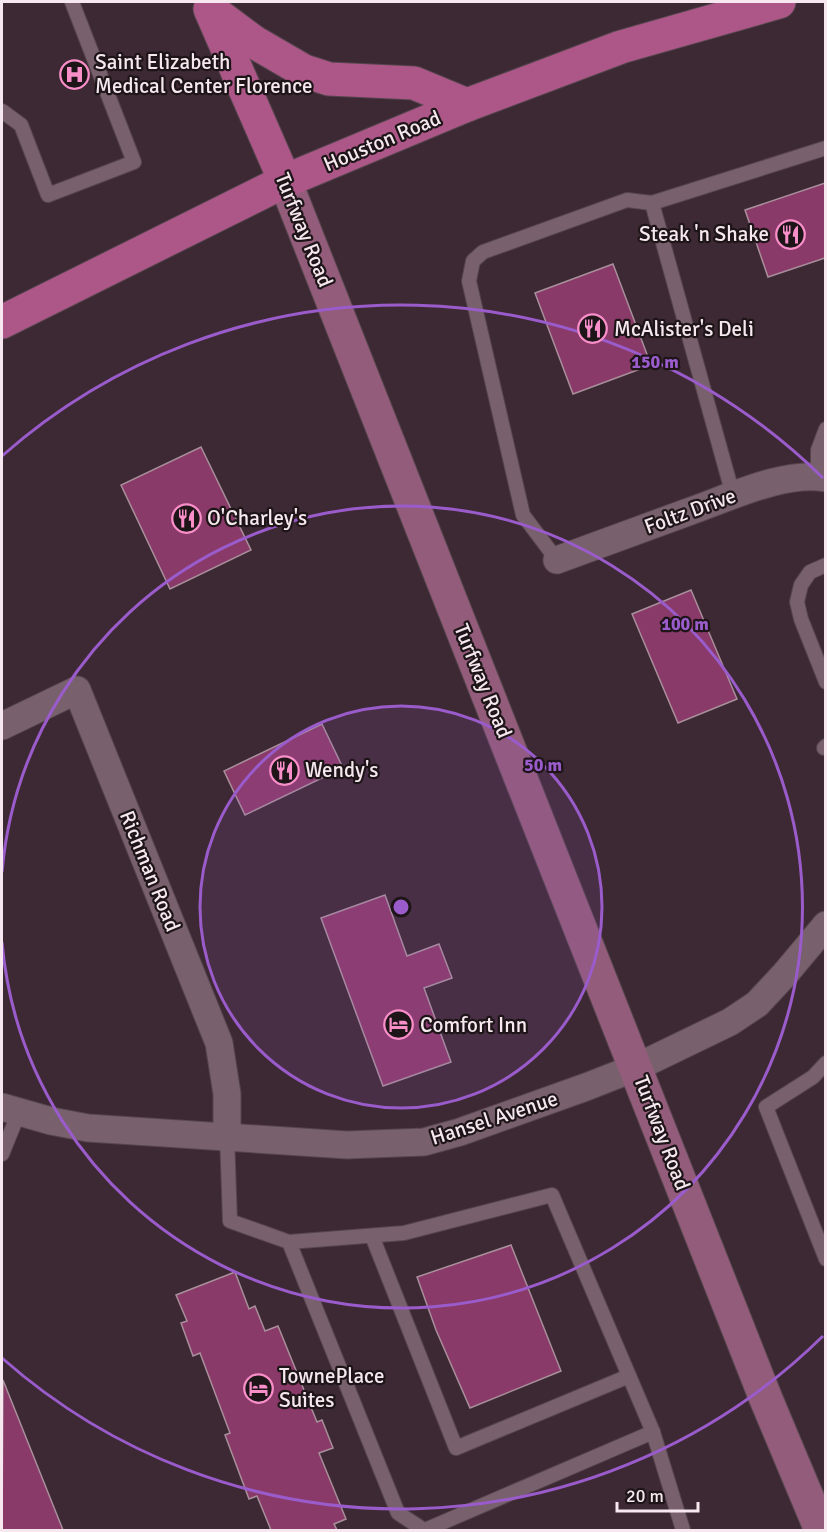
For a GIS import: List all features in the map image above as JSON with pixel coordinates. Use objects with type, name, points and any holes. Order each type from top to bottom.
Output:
[{"type":"main road","name":"Houston Road","points":[[2,322],[285,181],[467,105],[621,47],[779,2]]},
{"type":"main road","points":[[209,6],[255,42],[304,71],[328,80],[414,83],[467,105]]},
{"type":"main road","name":"Turfway Road","points":[[209,6],[285,181],[637,1066],[766,1399],[820,1530]]},
{"type":"street","name":"Foltz Drive","points":[[557,560],[733,495],[784,480],[822,477]]},
{"type":"street","name":"Richman Road","points":[[2,726],[76,690],[219,1043],[227,1094],[227,1136]]},
{"type":"street","name":"Hansel Avenue","points":[[10,1109],[51,1121],[88,1128],[347,1145],[424,1142],[460,1132],[586,1087],[637,1066],[730,1022],[757,1004],[825,925]]},
{"type":"lane","points":[[2,111],[21,125],[48,195],[134,162],[72,2]]},
{"type":"lane","points":[[557,560],[523,515],[469,281],[473,261],[483,252],[627,200],[652,203],[825,148]]},
{"type":"lane","points":[[652,203],[733,495]]},
{"type":"lane","points":[[822,477],[819,450],[825,429]]},
{"type":"lane","points":[[825,565],[810,572],[801,585],[797,602],[801,619],[825,682]]},
{"type":"lane","points":[[825,1063],[813,1077],[766,1107],[825,1259]]},
{"type":"lane","points":[[2,1154],[10,1109]]},
{"type":"lane","points":[[227,1136],[230,1221],[289,1242],[404,1233],[552,1196],[653,1432],[683,1530]]},
{"type":"lane","points":[[372,1236],[456,1448],[629,1376]]},
{"type":"lane","points":[[289,1242],[398,1513],[425,1530],[653,1432]]},
{"type":"building","name":"Steak 'n Shake","points":[[825,183],[825,258],[768,277],[745,210]]},
{"type":"building","name":"McAlister's Deli","points":[[613,264],[651,365],[573,394],[535,293]]},
{"type":"building","name":"O'Charley's","points":[[201,447],[251,550],[170,589],[121,485]]},
{"type":"building","points":[[691,590],[737,699],[678,723],[632,614]]},
{"type":"building","name":"Wendy's","points":[[322,724],[343,768],[245,815],[224,771]]},
{"type":"building","name":"Comfort Inn","points":[[385,895],[407,956],[439,944],[452,978],[424,988],[451,1062],[383,1086],[321,918]]},
{"type":"building","points":[[511,1245],[561,1371],[470,1408],[436,1330],[417,1277]]},
{"type":"building","name":"TownePlace Suites","points":[[235,1272],[249,1309],[255,1306],[265,1331],[278,1326],[317,1422],[322,1420],[333,1448],[319,1453],[346,1519],[334,1524],[337,1530],[271,1530],[257,1496],[249,1499],[225,1435],[230,1433],[200,1353],[193,1356],[181,1323],[187,1321],[176,1295]]},
{"type":"building","points":[[3,1380],[63,1530],[2,1530]]},
{"type":"place","name":"Saint Elizabeth Medical Center Florence","points":[[74,74]]},
{"type":"place","name":"Steak 'n Shake","points":[[790,234]]},
{"type":"place","name":"McAlister's Deli","points":[[593,329]]},
{"type":"place","name":"O'Charley's","points":[[186,518]]},
{"type":"place","name":"Wendy's","points":[[284,770]]},
{"type":"place","name":"Comfort Inn","points":[[399,1025]]},
{"type":"place","name":"TownePlace Suites","points":[[258,1388]]}]
